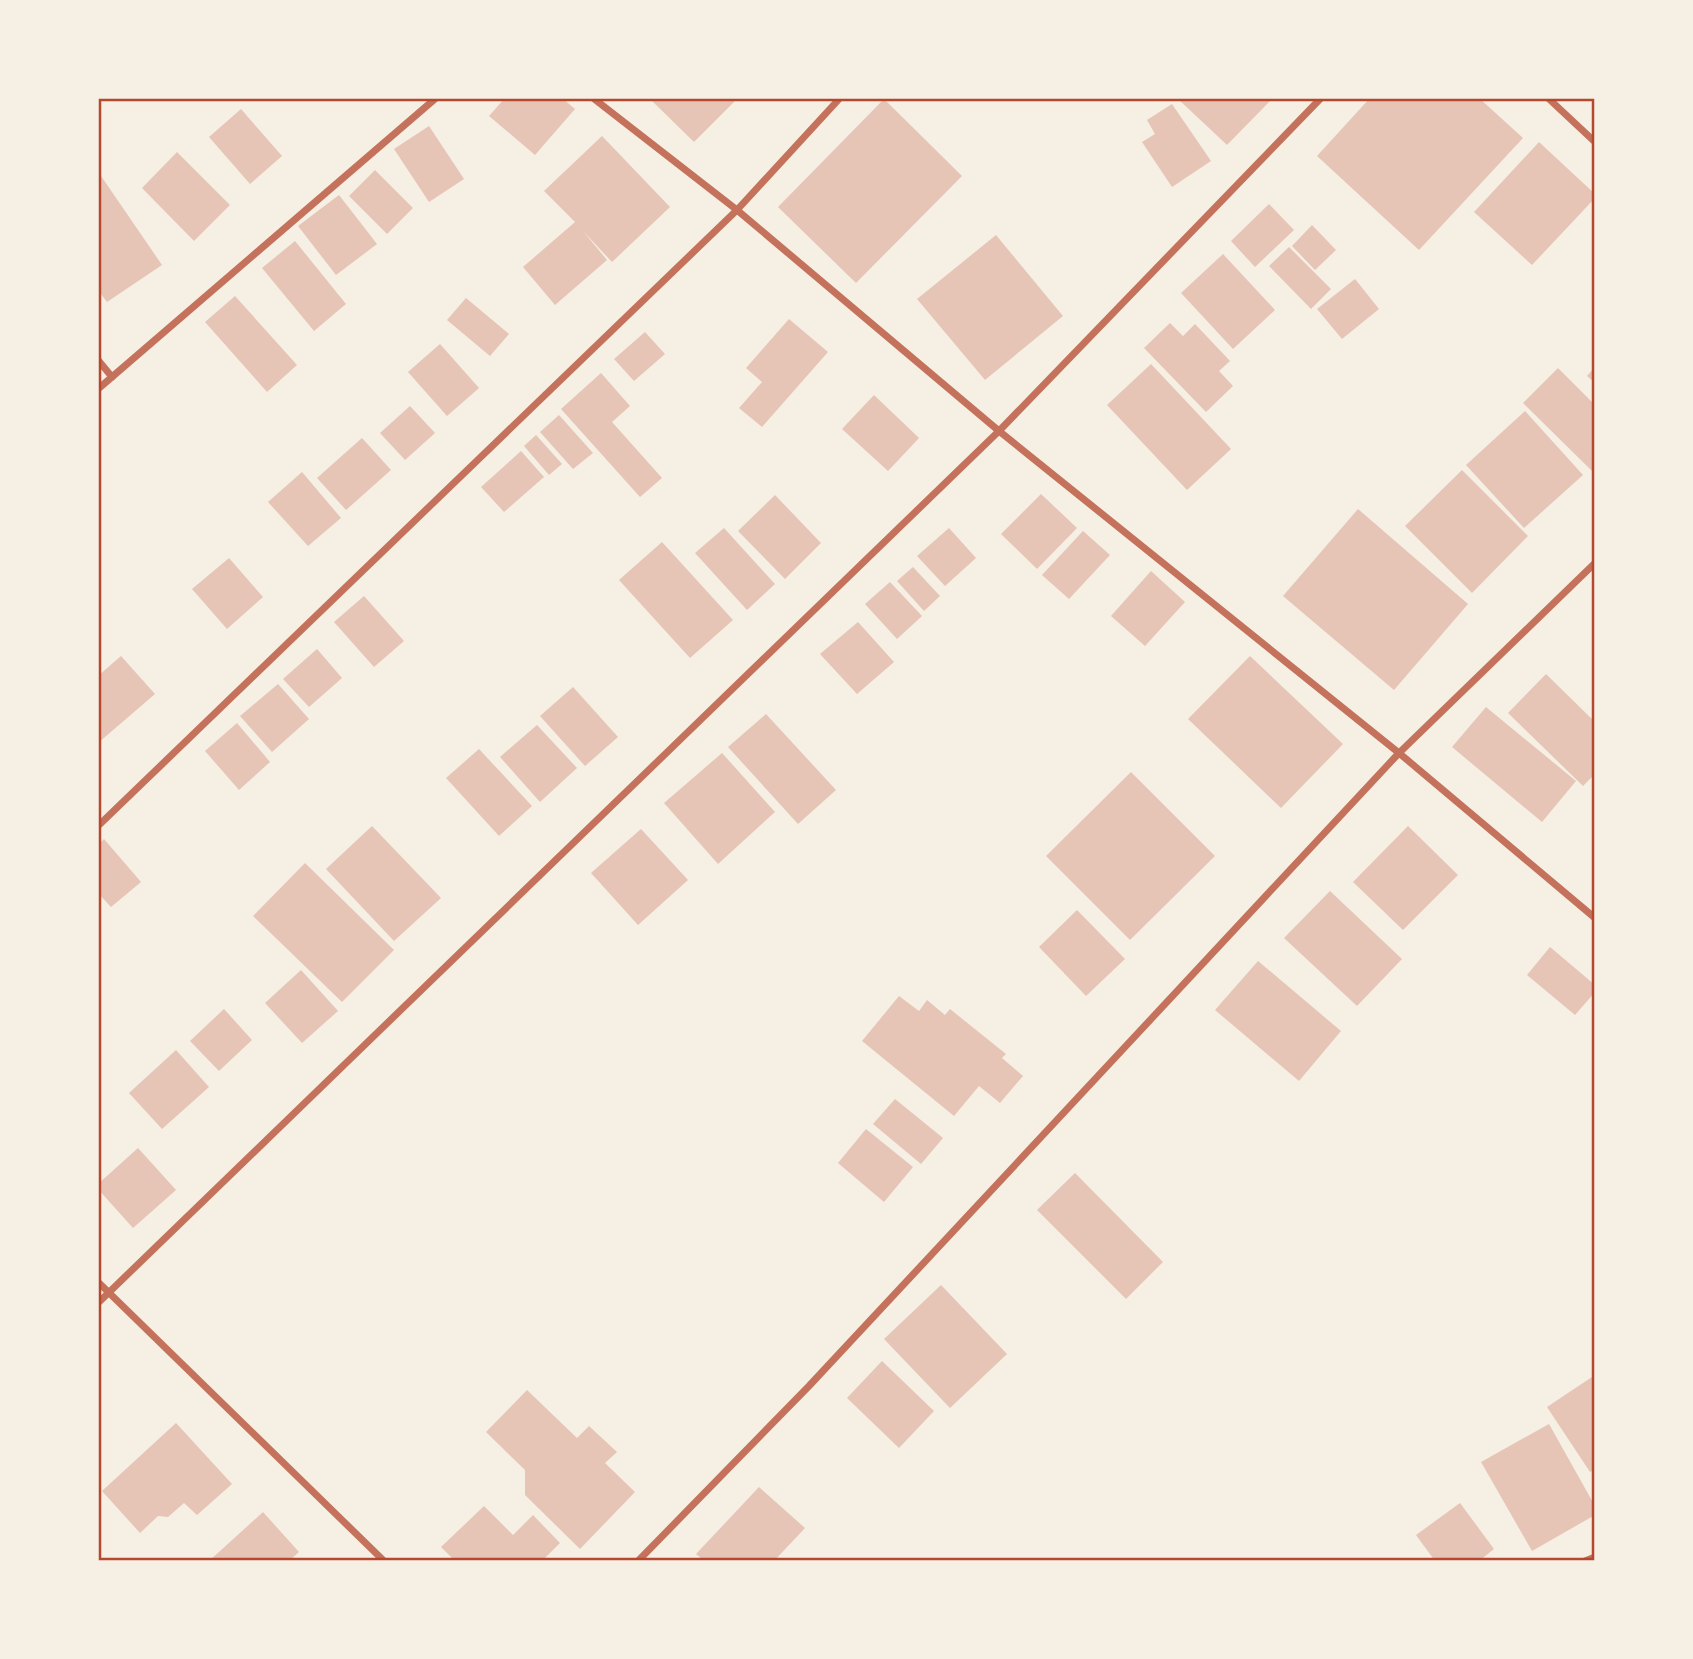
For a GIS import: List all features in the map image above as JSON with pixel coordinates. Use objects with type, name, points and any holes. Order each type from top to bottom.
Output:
[{"type":"street","points":[[98,389],[436,98]]},
{"type":"street","points":[[593,98],[737,210],[999,431],[1399,753],[1595,918]]},
{"type":"street","points":[[98,825],[737,210],[840,98]]},
{"type":"street","points":[[98,1303],[999,431],[1321,98]]},
{"type":"street","points":[[1548,98],[1595,142]]},
{"type":"street","points":[[98,360],[112,377]]},
{"type":"street","points":[[638,1561],[809,1386],[1399,753],[1595,563]]},
{"type":"street","points":[[98,1282],[384,1561]]},
{"type":"street","points":[[1585,1561],[1595,1557]]},
{"type":"building","points":[[505,98],[562,98],[575,109],[535,155],[489,116]]},
{"type":"building","points":[[649,98],[738,98],[694,142]]},
{"type":"building","points":[[1177,98],[1273,98],[1227,145]]},
{"type":"building","points":[[1370,98],[1479,98],[1523,138],[1419,250],[1317,156]]},
{"type":"building","points":[[884,99],[962,176],[856,283],[778,207]]},
{"type":"building","points":[[1172,104],[1211,161],[1172,187],[1142,142],[1155,134],[1147,120]]},
{"type":"building","points":[[241,109],[282,156],[250,184],[209,137]]},
{"type":"building","points":[[429,126],[464,179],[429,202],[394,149]]},
{"type":"building","points":[[602,136],[670,207],[612,262],[583,231],[607,260],[555,305],[523,267],[575,222],[544,191]]},
{"type":"building","points":[[1539,142],[1595,194],[1595,198],[1532,265],[1474,212]]},
{"type":"building","points":[[177,152],[230,205],[194,241],[142,188]]},
{"type":"building","points":[[375,170],[413,208],[387,234],[349,196]]},
{"type":"building","points":[[101,176],[162,265],[107,302],[98,290],[98,178]]},
{"type":"building","points":[[339,195],[377,244],[336,275],[298,226]]},
{"type":"building","points":[[1269,204],[1294,230],[1255,267],[1231,241]]},
{"type":"building","points":[[1312,225],[1336,250],[1315,270],[1292,246]]},
{"type":"building","points":[[996,235],[1063,316],[985,380],[917,299]]},
{"type":"building","points":[[295,241],[346,304],[314,331],[262,268]]},
{"type":"building","points":[[1289,247],[1331,289],[1311,309],[1269,266]]},
{"type":"building","points":[[1223,254],[1275,310],[1233,349],[1181,293]]},
{"type":"building","points":[[1355,279],[1379,309],[1342,339],[1317,309]]},
{"type":"building","points":[[235,296],[297,365],[267,392],[205,322]]},
{"type":"building","points":[[466,298],[509,334],[490,356],[447,320]]},
{"type":"building","points":[[789,319],[828,352],[762,427],[739,408],[762,382],[746,368]]},
{"type":"building","points":[[1170,323],[1183,336],[1195,324],[1230,361],[1219,371],[1233,386],[1206,412],[1144,348]]},
{"type":"building","points":[[645,332],[665,354],[634,381],[614,359]]},
{"type":"building","points":[[440,344],[479,388],[447,416],[408,372]]},
{"type":"building","points":[[1151,364],[1231,449],[1187,490],[1107,405]]},
{"type":"building","points":[[1595,367],[1595,383],[1587,376]]},
{"type":"building","points":[[1558,368],[1595,405],[1595,468],[1592,471],[1523,403]]},
{"type":"building","points":[[601,373],[630,406],[612,422],[662,478],[640,497],[561,409]]},
{"type":"building","points":[[874,395],[919,438],[888,471],[842,429]]},
{"type":"building","points":[[410,406],[435,433],[405,460],[380,433]]},
{"type":"building","points":[[1525,411],[1583,475],[1524,528],[1466,465]]},
{"type":"building","points":[[559,415],[593,453],[573,469],[540,432]]},
{"type":"building","points":[[536,435],[562,464],[549,475],[524,446]]},
{"type":"building","points":[[362,438],[391,470],[346,510],[317,478]]},
{"type":"building","points":[[521,451],[544,477],[504,512],[481,487]]},
{"type":"building","points":[[1462,470],[1528,536],[1472,593],[1405,526]]},
{"type":"building","points":[[302,472],[341,518],[308,546],[268,502]]},
{"type":"building","points":[[1041,494],[1077,528],[1037,569],[1001,534]]},
{"type":"building","points":[[775,495],[821,543],[785,579],[738,531]]},
{"type":"building","points":[[1358,509],[1468,604],[1394,690],[1283,596]]},
{"type":"building","points":[[724,528],[775,584],[747,610],[695,553]]},
{"type":"building","points":[[949,528],[976,558],[945,586],[917,556]]},
{"type":"building","points":[[1083,531],[1110,555],[1069,599],[1042,575]]},
{"type":"building","points":[[662,542],[733,620],[690,658],[619,580]]},
{"type":"building","points":[[229,558],[263,597],[227,629],[192,589]]},
{"type":"building","points":[[913,567],[940,596],[924,611],[897,581]]},
{"type":"building","points":[[1151,571],[1185,602],[1145,646],[1111,616]]},
{"type":"building","points":[[890,582],[922,616],[897,639],[865,604]]},
{"type":"building","points":[[364,596],[404,641],[374,667],[334,622]]},
{"type":"building","points":[[858,622],[894,662],[857,694],[820,654]]},
{"type":"building","points":[[317,649],[342,678],[309,707],[283,679]]},
{"type":"building","points":[[121,656],[155,694],[98,743],[98,676]]},
{"type":"building","points":[[1250,656],[1343,744],[1281,808],[1188,719]]},
{"type":"building","points":[[1546,674],[1595,722],[1595,774],[1583,786],[1508,713]]},
{"type":"building","points":[[278,684],[309,719],[272,752],[240,716]]},
{"type":"building","points":[[573,687],[618,737],[585,766],[540,716]]},
{"type":"building","points":[[1486,707],[1576,781],[1542,822],[1452,747]]},
{"type":"building","points":[[766,714],[836,790],[798,824],[728,747]]},
{"type":"building","points":[[237,723],[270,762],[239,790],[205,751]]},
{"type":"building","points":[[537,725],[577,768],[540,802],[500,757]]},
{"type":"building","points":[[479,749],[532,806],[499,836],[446,778]]},
{"type":"building","points":[[722,753],[775,812],[718,864],[664,803]]},
{"type":"building","points":[[1131,772],[1215,856],[1130,940],[1046,856]]},
{"type":"building","points":[[372,826],[441,898],[394,941],[326,869]]},
{"type":"building","points":[[1408,826],[1458,875],[1403,930],[1353,882]]},
{"type":"building","points":[[641,829],[688,880],[638,925],[591,873]]},
{"type":"building","points":[[104,839],[141,882],[111,907],[98,893],[98,845]]},
{"type":"building","points":[[305,863],[394,950],[342,1002],[253,916]]},
{"type":"building","points":[[1330,891],[1402,959],[1357,1006],[1284,938]]},
{"type":"building","points":[[1077,910],[1125,959],[1086,996],[1039,947]]},
{"type":"building","points":[[1550,947],[1595,985],[1595,992],[1575,1015],[1527,975]]},
{"type":"building","points":[[1258,961],[1341,1031],[1299,1081],[1215,1010]]},
{"type":"building","points":[[301,970],[338,1011],[302,1043],[265,1003]]},
{"type":"building","points":[[899,996],[919,1011],[927,1000],[945,1015],[950,1009],[1006,1054],[1002,1058],[1023,1076],[1000,1103],[979,1086],[954,1116],[862,1041]]},
{"type":"building","points":[[224,1009],[252,1040],[219,1071],[190,1041]]},
{"type":"building","points":[[176,1050],[209,1087],[162,1129],[129,1093]]},
{"type":"building","points":[[895,1099],[943,1138],[921,1164],[873,1124]]},
{"type":"building","points":[[866,1129],[913,1167],[884,1202],[838,1163]]},
{"type":"building","points":[[138,1148],[176,1190],[133,1228],[98,1189],[98,1184]]},
{"type":"building","points":[[1075,1173],[1163,1262],[1126,1299],[1037,1210]]},
{"type":"building","points":[[941,1285],[1007,1354],[950,1408],[884,1339]]},
{"type":"building","points":[[882,1361],[934,1411],[899,1448],[847,1398]]},
{"type":"building","points":[[1595,1375],[1595,1469],[1590,1472],[1547,1407]]},
{"type":"building","points":[[527,1390],[577,1438],[589,1426],[617,1452],[605,1463],[635,1492],[580,1549],[525,1495],[525,1470],[486,1432]]},
{"type":"building","points":[[176,1423],[232,1484],[197,1515],[184,1503],[168,1517],[158,1516],[140,1533],[102,1491]]},
{"type":"building","points":[[1549,1424],[1595,1506],[1595,1515],[1532,1551],[1481,1462]]},
{"type":"building","points":[[759,1487],[805,1528],[774,1561],[704,1561],[696,1554]]},
{"type":"building","points":[[1460,1503],[1494,1549],[1479,1561],[1435,1561],[1416,1535]]},
{"type":"building","points":[[484,1506],[513,1535],[533,1515],[560,1543],[542,1561],[455,1561],[441,1547]]},
{"type":"building","points":[[263,1512],[299,1552],[289,1561],[209,1561]]}]
